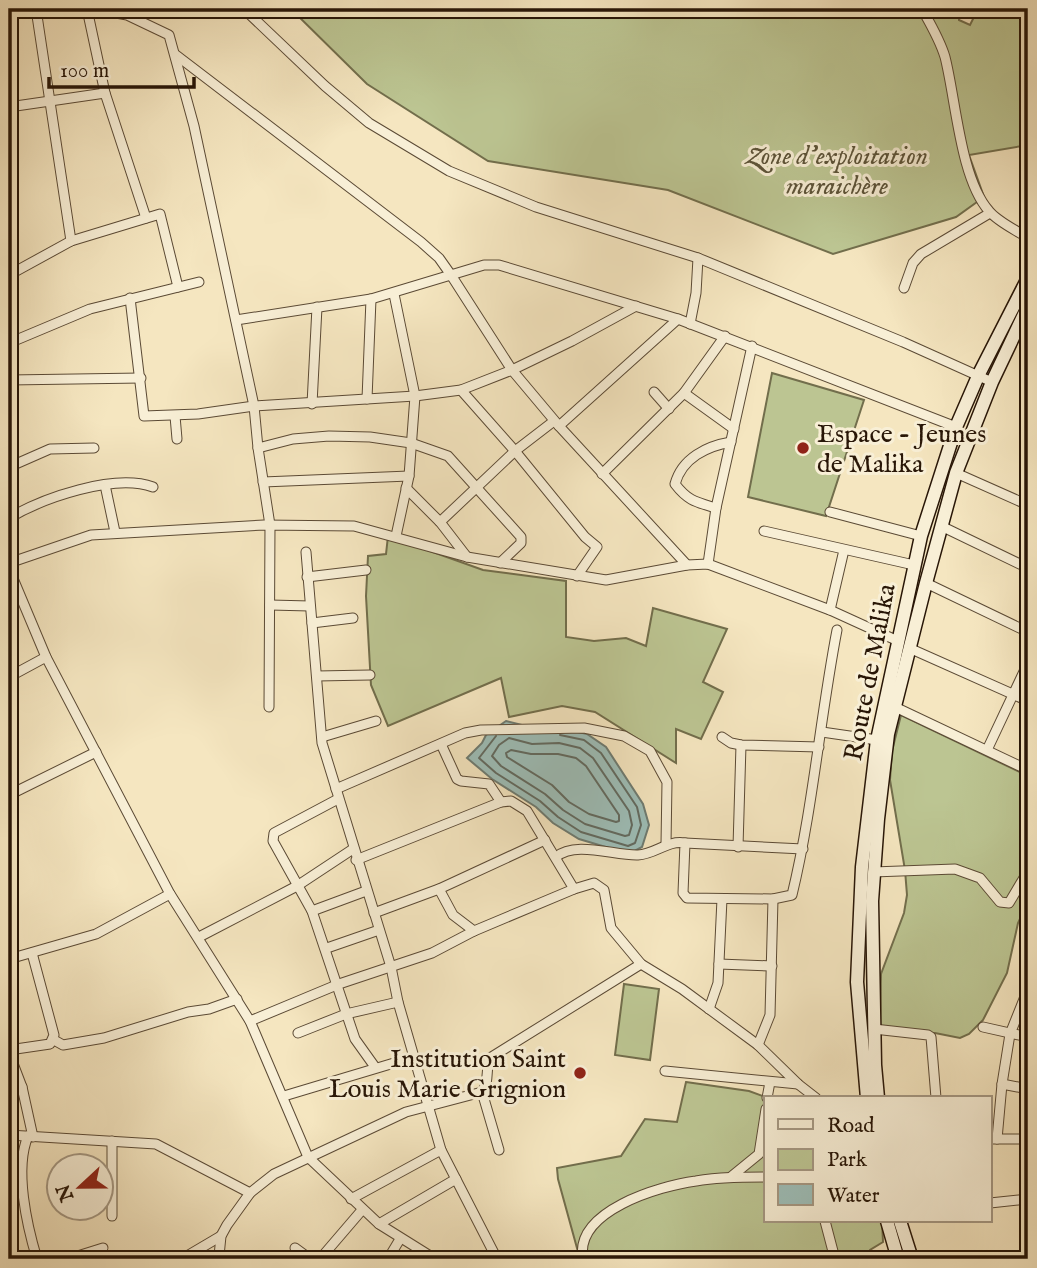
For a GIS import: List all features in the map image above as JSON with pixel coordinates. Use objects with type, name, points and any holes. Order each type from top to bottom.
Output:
[{"type":"main road","name":"Route de Malika","points":[[878,1096],[874,1029],[873,872],[883,766],[895,707],[914,565],[920,536],[956,427],[979,374],[1028,278]]},
{"type":"main road","name":"Route de Malika","points":[[867,1096],[857,982],[862,867],[877,740],[904,644],[926,583],[956,473],[992,382],[1028,306]]},
{"type":"main road","points":[[887,1222],[898,1259]]},
{"type":"main road","points":[[900,1222],[912,1259]]},
{"type":"street","points":[[36,9],[71,241]]},
{"type":"street","points":[[87,9],[105,93],[146,218]]},
{"type":"street","points":[[94,9],[127,15],[169,35],[176,55],[180,82],[197,139],[254,407],[270,525],[269,708]]},
{"type":"street","points":[[244,9],[325,86],[369,122],[449,171],[536,207],[698,258],[979,374],[992,382]]},
{"type":"street","points":[[922,9],[938,37],[967,161],[980,199],[990,214],[1028,238]]},
{"type":"street","points":[[176,55],[439,258],[512,370],[602,474],[687,565]]},
{"type":"street","points":[[9,107],[105,93]]},
{"type":"street","points":[[9,275],[71,241],[160,214],[178,287]]},
{"type":"street","points":[[904,288],[913,263],[921,254],[990,214]]},
{"type":"street","points":[[691,324],[698,258]]},
{"type":"street","points":[[236,320],[371,299],[484,265],[499,265],[678,319],[956,427]]},
{"type":"street","points":[[9,343],[70,316],[130,298],[199,282]]},
{"type":"street","points":[[394,294],[415,396],[409,475],[396,537]]},
{"type":"street","points":[[130,298],[144,416],[175,416],[461,390],[512,370],[636,306]]},
{"type":"street","points":[[367,399],[371,299]]},
{"type":"street","points":[[312,404],[317,307]]},
{"type":"street","points":[[440,522],[515,451],[557,423],[678,319]]},
{"type":"street","points":[[602,474],[684,393],[725,336]]},
{"type":"street","points":[[708,564],[716,508],[752,346]]},
{"type":"street","points":[[9,380],[141,378]]},
{"type":"street","points":[[461,390],[597,548],[577,576]]},
{"type":"street","points":[[654,392],[669,409]]},
{"type":"street","points":[[684,393],[734,429]]},
{"type":"street","points":[[175,416],[177,439]]},
{"type":"street","points":[[258,448],[302,438],[370,437],[411,443],[448,456],[521,537],[521,543],[500,563]]},
{"type":"street","points":[[716,508],[692,501],[684,495],[676,484],[678,473],[711,445],[731,442]]},
{"type":"street","points":[[9,467],[50,449],[94,448]]},
{"type":"street","points":[[956,473],[1028,505]]},
{"type":"street","points":[[263,482],[409,475]]},
{"type":"street","points":[[105,485],[115,532]]},
{"type":"street","points":[[9,518],[43,501],[105,485],[153,487]]},
{"type":"street","points":[[407,488],[440,522],[467,557]]},
{"type":"street","points":[[830,512],[920,536]]},
{"type":"street","points":[[9,563],[91,536],[115,532],[149,533],[270,525],[354,526],[467,557],[606,580],[687,565],[708,564],[830,610],[1028,701]]},
{"type":"street","points":[[941,526],[1028,568]]},
{"type":"street","points":[[764,531],[914,565]]},
{"type":"street","points":[[830,610],[844,550]]},
{"type":"street","points":[[306,552],[322,737],[338,799],[390,967],[441,1150],[497,1259]]},
{"type":"street","points":[[9,569],[46,657],[170,894],[250,1021],[308,1157],[379,1224],[435,1259]]},
{"type":"street","points":[[307,577],[366,570]]},
{"type":"street","points":[[926,583],[1028,632]]},
{"type":"street","points":[[270,604],[310,606]]},
{"type":"street","points":[[312,623],[353,618]]},
{"type":"street","points":[[685,843],[683,893],[687,898],[774,899],[792,895],[803,849],[822,732],[825,692],[837,630]]},
{"type":"street","points":[[9,677],[46,657]]},
{"type":"street","points":[[987,750],[1028,663]]},
{"type":"street","points":[[317,676],[370,675]]},
{"type":"street","points":[[895,707],[1028,770]]},
{"type":"street","points":[[322,737],[376,721]]},
{"type":"street","points":[[336,789],[465,733],[481,730],[584,729],[624,736],[650,751],[667,782],[666,844]]},
{"type":"street","points":[[822,732],[877,740]]},
{"type":"street","points":[[722,737],[741,745],[819,747]]},
{"type":"street","points":[[441,744],[457,779],[489,784],[501,802]]},
{"type":"street","points":[[737,847],[741,745]]},
{"type":"street","points":[[9,795],[96,752]]},
{"type":"street","points":[[338,799],[274,833],[273,841],[312,911],[327,948],[355,1039],[375,1067]]},
{"type":"street","points":[[356,860],[501,802],[511,801],[527,811],[574,889]]},
{"type":"street","points":[[374,913],[439,889],[545,840]]},
{"type":"street","points":[[556,857],[560,853],[578,850],[639,855],[675,841],[737,847],[803,849]]},
{"type":"street","points":[[199,937],[297,886],[354,849]]},
{"type":"street","points":[[873,872],[954,869],[980,878],[1000,902],[1009,903],[1028,871]]},
{"type":"street","points":[[250,1021],[339,984],[432,953],[474,931],[594,883],[604,890],[611,929],[641,964],[758,1045],[814,1096]]},
{"type":"street","points":[[439,889],[453,915],[474,931]]},
{"type":"street","points":[[312,911],[366,891]]},
{"type":"street","points":[[9,960],[96,934],[170,894]]},
{"type":"street","points":[[709,1009],[718,983],[722,899]]},
{"type":"street","points":[[758,1045],[770,1015],[774,899]]},
{"type":"street","points":[[327,948],[379,930]]},
{"type":"street","points":[[32,953],[54,1040],[50,1044],[9,1052],[22,1087],[31,1137],[23,1150],[23,1174],[30,1233],[37,1259]]},
{"type":"street","points":[[182,1259],[221,1236],[250,1193],[274,1174],[406,1112],[482,1092],[487,1085],[487,1064],[490,1058],[641,964]]},
{"type":"street","points":[[719,964],[772,966]]},
{"type":"street","points":[[1028,989],[1010,1034],[993,1139],[1028,1139]]},
{"type":"street","points":[[54,1040],[63,1045],[104,1038],[237,999]]},
{"type":"street","points":[[298,1033],[346,1014],[398,1002]]},
{"type":"street","points":[[983,1027],[1028,1037]]},
{"type":"street","points":[[874,1029],[931,1037],[936,1096]]},
{"type":"street","points":[[284,1096],[414,1057]]},
{"type":"street","points":[[665,1071],[798,1084]]},
{"type":"street","points":[[767,1096],[770,1082]]},
{"type":"street","points":[[1002,1084],[1028,1089]]},
{"type":"street","points":[[9,1087],[22,1087]]},
{"type":"street","points":[[482,1092],[499,1150]]},
{"type":"street","points":[[732,1176],[762,1156],[764,1132]]},
{"type":"street","points":[[9,1135],[156,1144],[250,1193]]},
{"type":"street","points":[[112,1141],[112,1152]]},
{"type":"street","points":[[351,1199],[441,1150]]},
{"type":"street","points":[[583,1259],[581,1248],[589,1231],[604,1213],[631,1199],[692,1181],[732,1176],[764,1177]]},
{"type":"street","points":[[379,1224],[456,1179]]},
{"type":"street","points":[[992,1203],[1028,1199]]},
{"type":"street","points":[[320,1259],[362,1210]]},
{"type":"street","points":[[825,1222],[835,1259]]},
{"type":"street","points":[[216,1259],[219,1256],[221,1236]]},
{"type":"street","points":[[388,1259],[400,1239]]},
{"type":"street","points":[[68,1259],[103,1248]]},
{"type":"street","points":[[295,1248],[310,1259]]},
{"type":"green space","name":"Zone d'exploitation maraichère","points":[[291,9],[959,9],[959,20],[970,25],[978,9],[1017,9],[1028,15],[1028,145],[969,155],[984,197],[956,217],[833,254],[668,190],[488,161],[367,84]]},
{"type":"green space","name":"Espace - Jeunes de Malika","points":[[772,373],[864,400],[826,516],[748,497]]},
{"type":"green space","points":[[388,536],[483,570],[566,581],[566,637],[594,641],[626,638],[646,646],[653,608],[727,629],[703,682],[723,692],[701,739],[676,729],[676,763],[595,712],[562,706],[509,717],[501,678],[388,726],[371,685],[366,596],[368,556],[386,554]]},
{"type":"green space","points":[[901,715],[1028,776],[1028,902],[1018,923],[1007,973],[983,1020],[969,1034],[960,1038],[880,1027],[881,974],[904,913],[907,895],[890,780],[892,751]]},
{"type":"green space","points":[[624,984],[659,989],[650,1060],[615,1055]]},
{"type":"green space","points":[[686,1082],[749,1091],[764,1097],[764,1222],[882,1222],[883,1242],[870,1250],[866,1259],[580,1259],[557,1168],[621,1156],[645,1119],[677,1122]]},
{"type":"water","points":[[506,721],[534,728],[560,728],[587,734],[606,747],[643,804],[649,825],[642,847],[629,854],[579,839],[492,779],[467,758],[486,735]]},
{"type":"place","name":"Espace - Jeunes de Malika","points":[[803,448]]},
{"type":"place","name":"Institution Saint Louis Marie Grignion","points":[[580,1073]]}]
